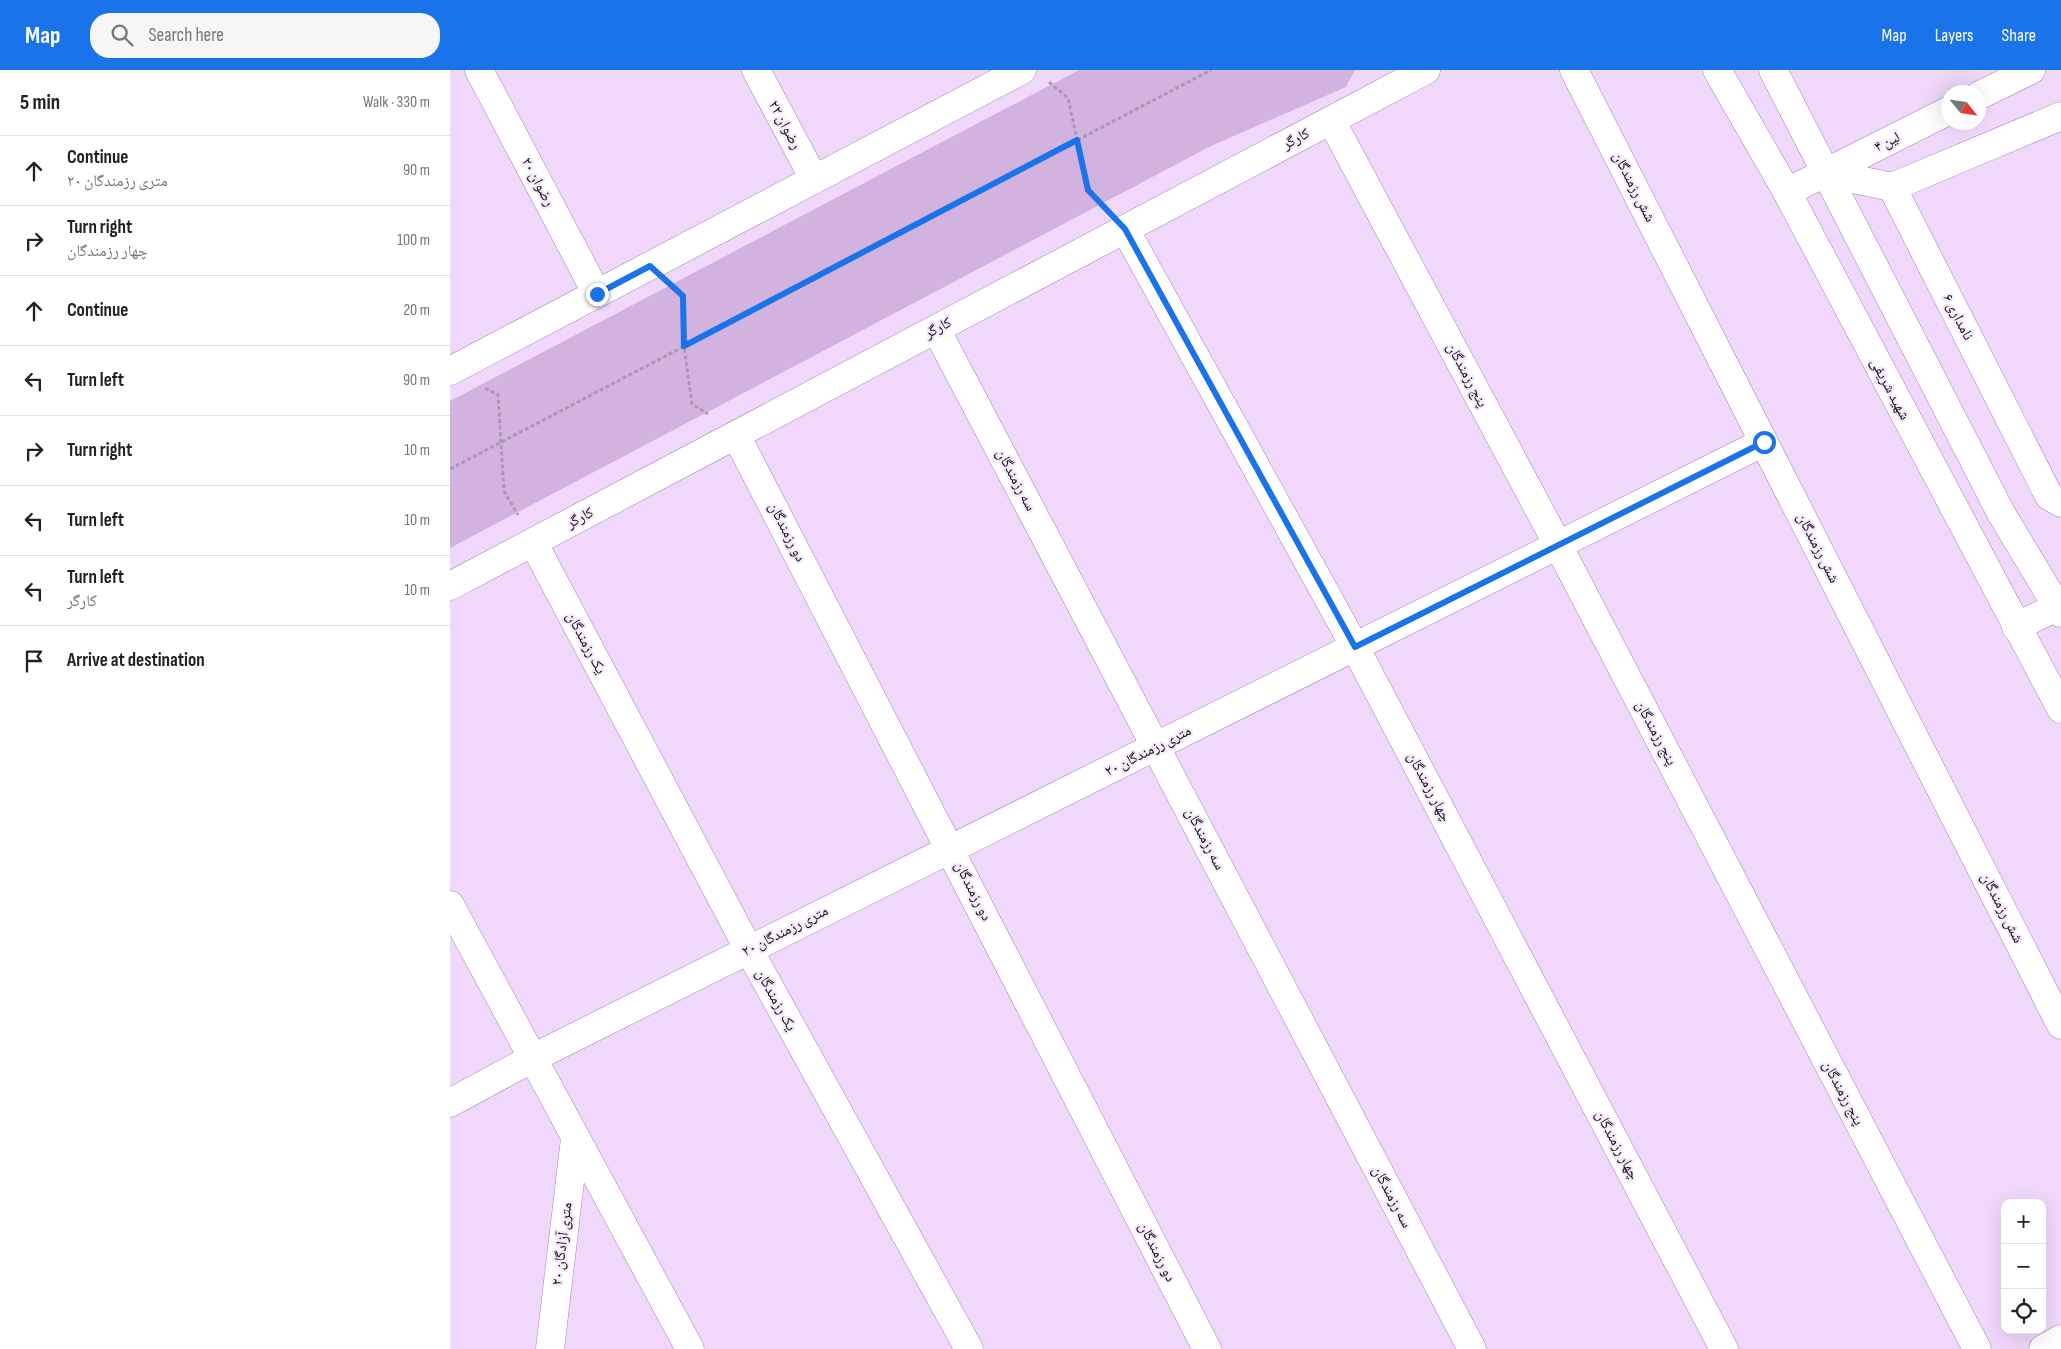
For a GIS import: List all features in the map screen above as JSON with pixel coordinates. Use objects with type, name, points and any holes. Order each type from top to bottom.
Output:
[{"type":"street","name":"رضوان ۲۰","points":[[478,70],[597,294]]},
{"type":"street","name":"رضوان ۲۲","points":[[756,70],[814,179]]},
{"type":"street","name":"کارگر","points":[[450,586],[1331,120],[1393,80],[1426,70]]},
{"type":"street","name":"شش رزمندگان","points":[[1574,70],[2061,1025]]},
{"type":"street","name":"شهید شریفی","points":[[1717,70],[1786,192],[2061,709]]},
{"type":"street","points":[[1773,70],[2001,513],[2060,609],[2016,627]]},
{"type":"street","points":[[1986,92],[2031,70]]},
{"type":"street","points":[[451,370],[814,179],[1032,73]]},
{"type":"street","name":"لین ۴","points":[[1786,192],[1941,115]]},
{"type":"street","points":[[1825,173],[1892,187],[2061,116]]},
{"type":"street","name":"پنج رزمندگان","points":[[1331,120],[1558,545],[1977,1349]]},
{"type":"street","name":"نامداری ۶","points":[[1892,187],[2049,496],[2061,503]]},
{"type":"street","name":"چهار رزمندگان","points":[[1125,229],[1355,647],[1724,1349]]},
{"type":"street","name":"سه رزمندگان","points":[[936,329],[1472,1349]]},
{"type":"street","name":"دو رزمندگان","points":[[736,435],[1207,1349]]},
{"type":"street","name":"۲۰ متری رزمندگان","points":[[450,1103],[531,1059],[1764,442]]},
{"type":"street","name":"یک رزمندگان","points":[[533,542],[749,950],[969,1349]]},
{"type":"street","points":[[450,906],[531,1059],[690,1349]]},
{"type":"street","name":"۲۰ متری آزادگان","points":[[550,1349],[575,1139]]},
{"type":"street","points":[[2043,1349],[2061,1339]]},
{"type":"path","points":[[450,469],[1211,70]]},
{"type":"path","points":[[1032,73],[1068,98],[1088,190],[1125,229]]},
{"type":"path","points":[[650,266],[683,296],[684,346],[692,404],[736,435]]},
{"type":"path","points":[[451,370],[498,395],[504,491],[533,542]]},
{"type":"shaded area","points":[[1079,70],[1355,70],[1346,87],[1211,146],[450,548],[450,401]]},
{"type":"route","points":[[597,294],[650,266],[683,296],[684,346],[1077,140],[1088,190],[1125,229],[1355,647],[1764,442]]}]
